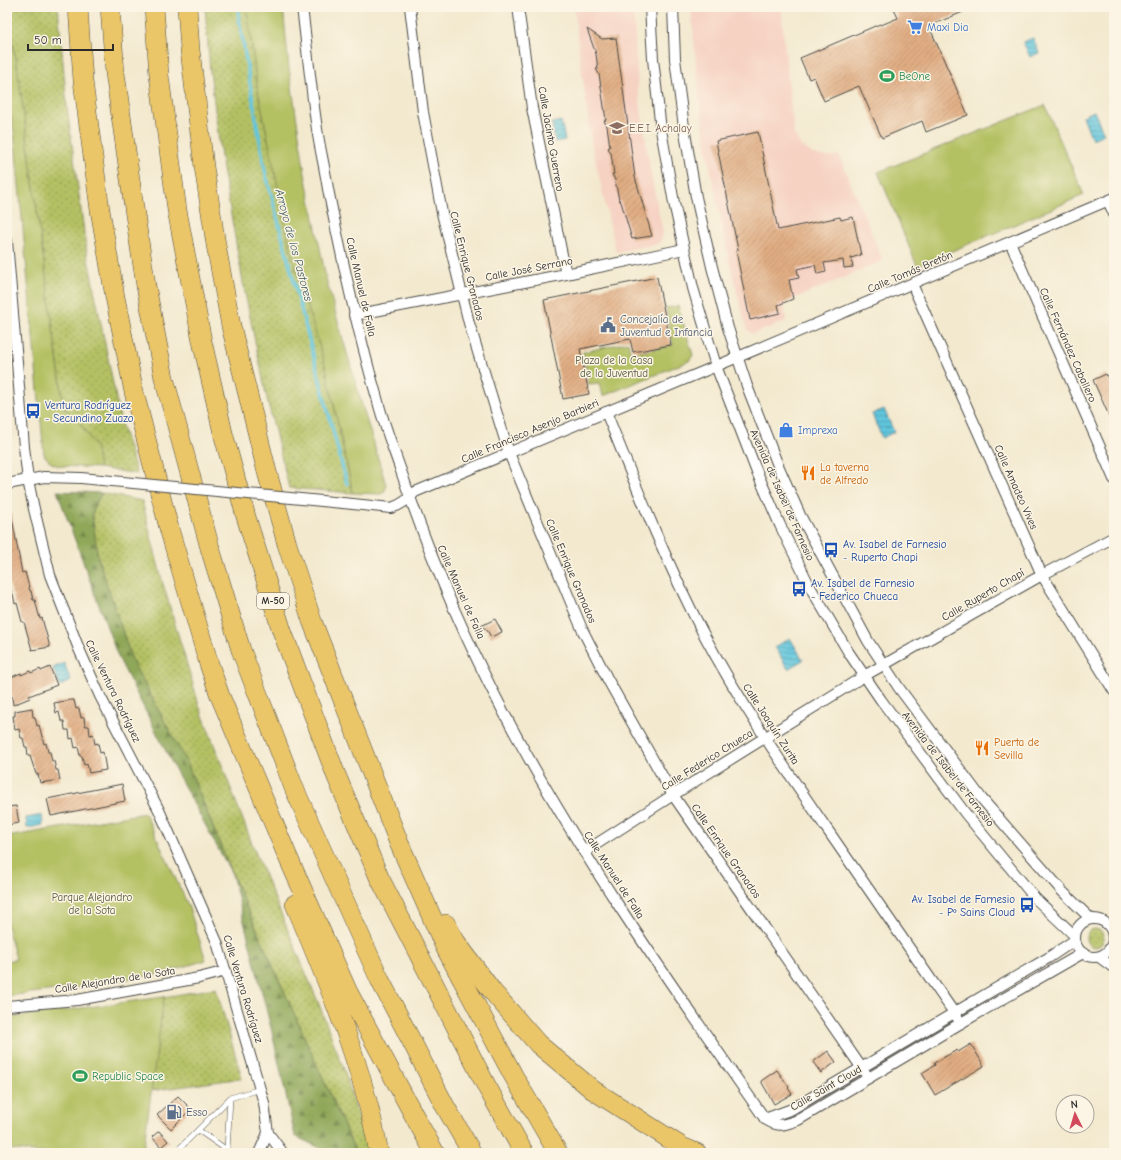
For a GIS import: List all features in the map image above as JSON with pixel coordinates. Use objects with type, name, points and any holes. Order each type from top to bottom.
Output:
[{"type":"highway","points":[[78,7],[83,81],[100,210],[115,297],[131,377],[170,532],[209,664],[220,696],[287,855],[348,992],[416,1121],[435,1153]]},
{"type":"highway","points":[[110,7],[115,73],[135,215],[146,286],[164,378],[210,548],[241,650],[294,788],[380,980],[445,1106],[472,1153]]},
{"type":"highway","name":"M-50","points":[[154,7],[159,75],[177,210],[202,341],[223,433],[246,517],[282,631],[336,775],[379,877],[483,1080],[524,1153]]},
{"type":"highway","points":[[187,7],[190,50],[204,167],[216,245],[231,326],[251,411],[287,544],[312,621],[399,843],[445,948],[513,1075],[558,1153]]},
{"type":"highway","points":[[220,696],[230,735],[263,828],[334,998],[359,1067],[376,1133],[379,1153]]},
{"type":"highway","points":[[399,843],[456,942],[492,991],[538,1044],[593,1090],[682,1147],[697,1153]]},
{"type":"street","name":"Calle Manuel de Falla","points":[[302,7],[318,132],[354,315],[377,401],[436,568],[502,709],[556,806],[584,852],[684,1005],[764,1119]]},
{"type":"street","name":"Calle Enrique Granados","points":[[410,7],[425,120],[442,213],[461,295],[509,453],[582,629],[608,680],[673,795],[868,1077]]},
{"type":"street","name":"Calle Jacinto Guerrero","points":[[518,7],[532,108],[566,274]]},
{"type":"street","name":"Avenida de Isabel de Farnesio","points":[[650,7],[653,59],[661,130],[674,203],[693,288],[716,366],[756,470],[780,525],[810,585],[864,676],[910,740],[965,812],[1035,898],[1075,938]]},
{"type":"street","name":"Avenida de Isabel de Farnesio","points":[[673,7],[675,59],[684,127],[696,197],[728,328],[747,386],[800,515],[868,641],[899,688],[982,798],[1063,892],[1091,919]]},
{"type":"street","name":"Calle Tomás Bretón","points":[[716,366],[1111,200]]},
{"type":"street","points":[[1111,200],[1114,214]]},
{"type":"street","name":"Calle Ventura Rodríguez","points":[[7,241],[20,414],[28,480],[50,575],[79,649],[100,696],[159,810],[217,942],[264,1103],[268,1133],[283,1153]]},
{"type":"street","name":"Calle Fernández Caballero","points":[[1010,242],[1114,480]]},
{"type":"street","name":"Calle José Serrano","points":[[354,315],[461,295],[684,249]]},
{"type":"street","name":"Calle Amadeo Vives","points":[[912,284],[1042,575],[1114,691]]},
{"type":"street","name":"Calle Francisco Asenjo Barbieri","points":[[7,484],[44,477],[81,478],[391,508],[403,503],[416,492],[716,366]]},
{"type":"street","name":"Calle Joaquín Zurita","points":[[606,412],[656,534],[678,583],[732,685],[765,738],[961,1023]]},
{"type":"street","name":"Calle Ruperto Chapí","points":[[864,676],[1042,575],[1114,537]]},
{"type":"street","name":"Calle Federico Chueca","points":[[584,852],[864,676]]},
{"type":"street","points":[[1097,919],[1111,923],[1114,940],[1109,951],[1099,957],[1090,957],[1083,953],[1076,945],[1076,930],[1085,921],[1097,919]]},
{"type":"street","name":"Calle Saint Cloud","points":[[764,1119],[792,1109],[954,1012],[1048,958],[1075,938]]},
{"type":"street","name":"Calle Saint Cloud","points":[[764,1119],[773,1124],[783,1125],[798,1120],[868,1077],[1083,953]]},
{"type":"street","points":[[1099,957],[1114,968]]},
{"type":"street","name":"Calle Alejandro de la Sota","points":[[7,1006],[77,1000],[199,978],[226,971]]},
{"type":"street","points":[[259,1153],[268,1133]]},
{"type":"lane","points":[[175,1153],[230,1098],[260,1089]]},
{"type":"lane","points":[[229,1152],[230,1098]]},
{"type":"lane","points":[[198,1130],[229,1152]]},
{"type":"shaded area","name":"E.E.I. Achalay","points":[[574,7],[633,7],[638,90],[652,180],[663,233],[661,240],[657,244],[616,252],[592,146]]},
{"type":"shaded area","points":[[691,7],[782,7],[783,31],[794,134],[801,146],[813,154],[828,157],[839,155],[883,261],[784,303],[786,321],[752,334],[747,330],[729,261],[707,152],[699,97]]},
{"type":"green space","points":[[7,7],[58,7],[67,107],[87,254],[121,423],[137,474],[99,468],[95,446],[79,422],[64,408],[16,58],[7,32]]},
{"type":"green space","points":[[205,7],[247,7],[257,86],[292,255],[326,368],[353,493],[289,488],[267,399],[244,288],[222,164],[210,71]]},
{"type":"green space","points":[[247,7],[283,7],[289,68],[305,174],[327,283],[386,485],[385,491],[381,494],[353,493],[326,368],[292,255],[257,86]]},
{"type":"green space","points":[[7,33],[16,58],[64,408],[79,422],[95,446],[99,468],[59,466],[51,463],[44,455],[14,132],[7,99]]},
{"type":"green space","points":[[1045,105],[1084,195],[917,266],[878,172]]},
{"type":"green space","name":"Plaza de la Casa de la Juventud","points":[[678,306],[693,355],[689,361],[603,396],[600,383],[589,384],[583,352],[628,342],[631,354],[673,345],[666,308]]},
{"type":"green space","points":[[57,491],[102,493],[95,504],[92,515],[98,558],[133,663],[187,763],[232,874],[177,773],[118,657]]},
{"type":"green space","points":[[102,493],[142,501],[163,584],[200,708],[256,854],[318,1002],[345,1072],[369,1153],[356,1153],[232,874],[187,763],[133,663],[98,558],[92,515],[95,505]]},
{"type":"green space","name":"Parque Alejandro de la Sota","points":[[145,813],[188,905],[206,960],[167,972],[87,986],[7,996],[7,961],[16,959],[7,926],[7,837]]},
{"type":"green space","points":[[232,874],[356,1153],[330,1153],[295,1136],[272,1032]]},
{"type":"green space","points":[[1095,929],[1101,932],[1104,938],[1101,944],[1095,947],[1089,944],[1086,938],[1089,932]]},
{"type":"green space","points":[[216,988],[242,1078],[151,1091],[164,997]]},
{"type":"green space","name":"Republic Space","points":[[164,997],[143,1153],[42,1153],[7,1149],[7,1018]]},
{"type":"water","points":[[1033,38],[1039,53],[1030,57],[1023,42]]},
{"type":"water","points":[[1094,111],[1104,134],[1092,139],[1083,116]]},
{"type":"water","points":[[561,121],[565,140],[555,142],[552,123]]},
{"type":"water","points":[[884,409],[894,432],[882,438],[872,414]]},
{"type":"water","points":[[790,638],[803,660],[788,669],[775,647]]},
{"type":"water","points":[[64,663],[71,681],[60,686],[53,668]]},
{"type":"water","points":[[42,815],[43,825],[27,828],[26,818]]},
{"type":"building","name":"BeOne","points":[[893,7],[975,7],[929,26],[968,115],[926,132],[922,121],[882,138],[859,86],[824,101],[814,77],[809,79],[800,58],[880,24],[881,25],[898,18]]},
{"type":"building","points":[[587,29],[602,39],[616,38],[635,177],[652,236],[632,239],[621,202],[619,200],[615,180],[612,174],[614,174],[611,153],[608,148],[610,147],[607,126],[604,121],[606,120],[599,74],[596,69],[598,69],[596,54]]},
{"type":"building","points":[[758,132],[778,230],[840,217],[841,220],[853,217],[861,255],[851,258],[853,267],[844,268],[843,260],[824,263],[826,272],[817,274],[815,265],[797,269],[799,278],[789,280],[793,299],[778,305],[780,313],[750,320],[736,251],[738,250],[716,141]]},
{"type":"building","name":"Concejalía de Juventud e Infancia","points":[[657,277],[671,345],[633,352],[630,339],[580,349],[589,394],[563,399],[544,300]]},
{"type":"building","points":[[1106,374],[1114,391],[1114,427],[1093,380]]},
{"type":"building","points":[[7,512],[11,512],[22,573],[25,572],[40,619],[42,618],[50,647],[32,650],[24,622],[22,622],[17,603],[15,604],[13,594],[12,595],[7,574]]},
{"type":"building","points":[[495,619],[502,632],[491,637],[487,630],[481,626]]},
{"type":"building","points":[[50,667],[57,685],[29,696],[30,698],[13,705],[12,696],[7,697],[7,679],[21,673],[21,675],[30,671],[31,673],[40,669],[41,671]]},
{"type":"building","points":[[74,700],[76,709],[79,708],[81,718],[84,717],[85,726],[89,726],[90,735],[93,734],[95,744],[98,743],[100,753],[103,752],[106,770],[89,773],[87,764],[84,765],[82,756],[80,756],[78,747],[75,748],[73,738],[70,739],[69,730],[65,730],[64,721],[61,721],[59,712],[56,713],[54,703]]},
{"type":"building","points":[[32,708],[33,717],[35,717],[37,726],[39,725],[44,744],[46,743],[52,761],[54,761],[56,770],[58,770],[60,780],[40,783],[38,774],[36,774],[30,756],[28,756],[27,747],[25,747],[23,738],[21,738],[19,729],[15,730],[13,716],[15,716],[15,711]]},
{"type":"building","points":[[122,784],[125,801],[51,816],[47,799]]},
{"type":"building","points":[[16,806],[19,823],[7,825],[7,807]]},
{"type":"building","points":[[971,1044],[984,1066],[935,1095],[922,1073],[935,1065],[934,1063]]},
{"type":"building","points":[[828,1051],[836,1062],[821,1073],[813,1062]]},
{"type":"building","points":[[777,1070],[792,1094],[774,1104],[761,1081]]},
{"type":"building","name":"Esso","points":[[178,1096],[191,1109],[171,1129],[157,1115]]},
{"type":"building","points":[[159,1131],[168,1141],[161,1147],[152,1137]]},
{"type":"waterway","name":"Arroyo de los Pastores","points":[[238,7],[265,171],[347,484]]},
{"type":"place","name":"Maxi Dia","points":[[915,27]]},
{"type":"place","name":"BeOne","points":[[887,76]]},
{"type":"place","name":"E.E.I. Achalay","points":[[617,128]]},
{"type":"place","name":"Concejalía de Juventud e Infancia","points":[[608,325]]},
{"type":"place","name":"Ventura Rodríguez - Secundino Zuazo","points":[[33,411]]},
{"type":"place","name":"Imprexa","points":[[786,430]]},
{"type":"place","name":"La taverna de Alfredo","points":[[808,473]]},
{"type":"place","name":"Av. Isabel de Farnesio - Ruperto Chapi","points":[[831,550]]},
{"type":"place","name":"Av. Isabel de Farnesio - Federico Chueca","points":[[799,589]]},
{"type":"place","name":"Puerta de Sevilla","points":[[982,748]]},
{"type":"place","name":"Av. Isabel de Farnesio - Pº Sains Cloud","points":[[1027,905]]},
{"type":"place","name":"Republic Space","points":[[80,1076]]},
{"type":"place","name":"Esso","points":[[174,1112]]}]
